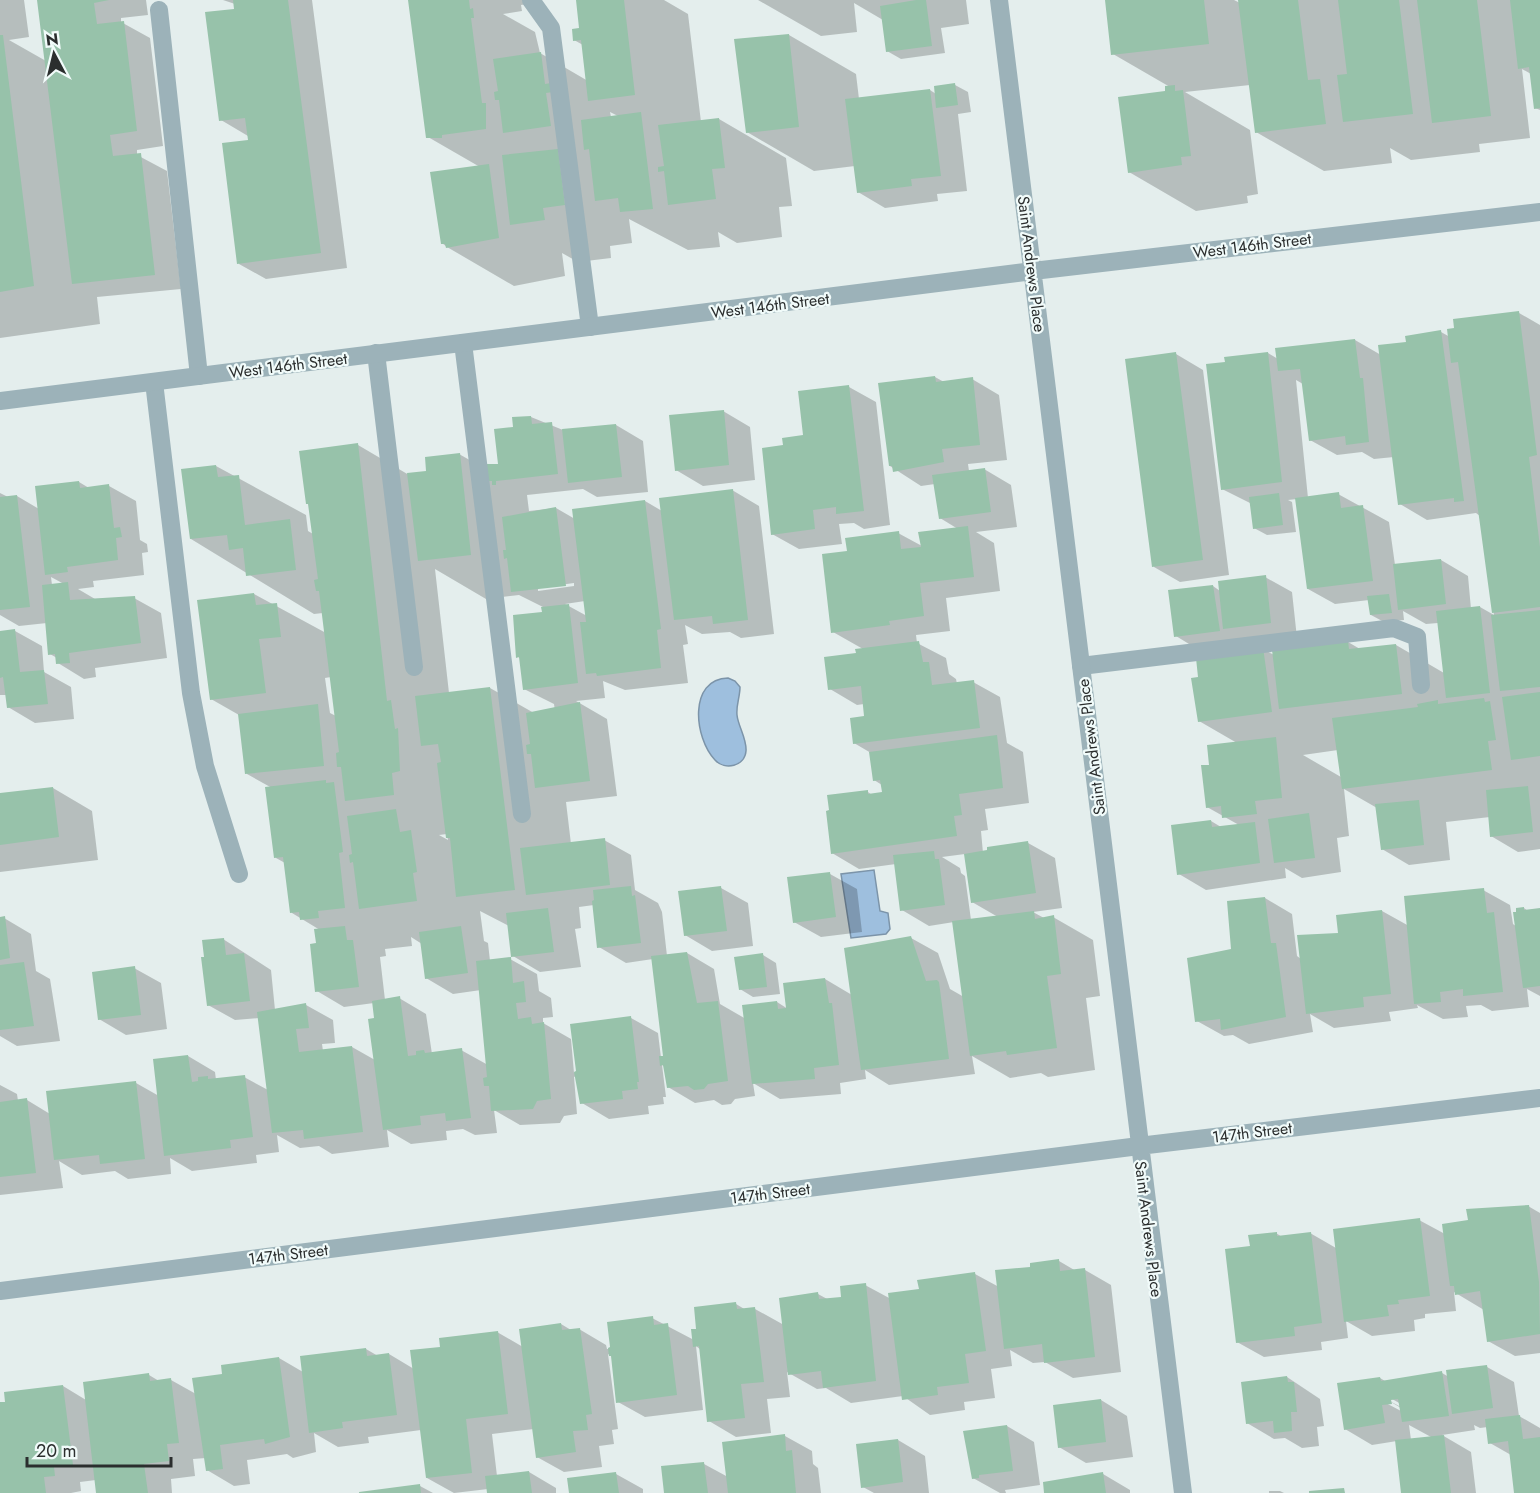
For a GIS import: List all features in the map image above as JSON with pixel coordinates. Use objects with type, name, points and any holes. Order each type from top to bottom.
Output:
[{"type":"street","points":[[531,0],[551,27],[590,327]]},
{"type":"street","name":"Saint Andrews Place","points":[[999,0],[1183,1493]]},
{"type":"street","points":[[159,10],[199,376]]},
{"type":"street","name":"West 146th Street","points":[[0,401],[1034,271],[1540,212]]},
{"type":"street","points":[[463,343],[522,814]]},
{"type":"street","points":[[376,353],[414,667]]},
{"type":"street","points":[[154,382],[191,693],[205,766],[239,874]]},
{"type":"street","points":[[1081,666],[1394,628],[1417,637],[1421,686]]},
{"type":"street","name":"147th Street","points":[[0,1291],[1139,1146],[1540,1098]]},
{"type":"water","points":[[728,678],[740,687],[737,715],[746,751],[742,760],[729,766],[715,760],[708,750],[699,725],[701,699],[706,688],[715,681]]},
{"type":"water","points":[[874,870],[880,911],[888,913],[890,929],[886,934],[851,938],[841,874]]},
{"type":"building","points":[[37,0],[109,0],[94,3],[97,24],[124,21],[137,131],[110,135],[113,156],[141,153],[155,275],[72,284]]},
{"type":"building","points":[[233,0],[288,0],[321,253],[237,264],[222,143],[248,140],[245,118],[219,121],[205,12],[234,9]]},
{"type":"building","points":[[408,0],[469,0],[470,9],[473,8],[474,18],[471,18],[482,103],[486,103],[486,129],[442,135],[442,138],[426,138]]},
{"type":"building","points":[[576,0],[624,0],[635,95],[588,101],[581,40],[573,41],[572,29],[579,28]]},
{"type":"building","points":[[926,0],[932,46],[886,52],[880,6]]},
{"type":"building","points":[[1105,0],[1204,0],[1209,44],[1111,55]]},
{"type":"building","points":[[1238,0],[1298,0],[1308,80],[1320,79],[1326,124],[1255,133]]},
{"type":"building","points":[[1338,0],[1399,0],[1413,114],[1343,122],[1337,75],[1347,74]]},
{"type":"building","points":[[1417,0],[1477,0],[1491,116],[1432,123]]},
{"type":"building","points":[[1510,0],[1540,0],[1540,108],[1534,109],[1529,67],[1518,69]]},
{"type":"building","points":[[789,34],[799,127],[746,133],[734,39]]},
{"type":"building","points":[[0,35],[3,35],[34,286],[0,292]]},
{"type":"building","points":[[541,52],[545,84],[551,83],[553,92],[546,93],[551,126],[503,133],[499,100],[495,100],[494,92],[498,91],[493,59]]},
{"type":"building","points":[[955,83],[958,105],[936,108],[934,86]]},
{"type":"building","points":[[1175,85],[1175,91],[1183,90],[1191,156],[1181,157],[1182,165],[1128,173],[1118,97],[1165,91],[1165,86]]},
{"type":"building","points":[[930,89],[941,176],[911,179],[912,186],[857,193],[845,99]]},
{"type":"building","points":[[641,112],[653,209],[620,212],[618,198],[595,201],[589,149],[584,150],[581,120]]},
{"type":"building","points":[[719,118],[725,168],[712,169],[716,199],[668,205],[664,171],[658,172],[658,167],[664,166],[658,125]]},
{"type":"building","points":[[558,149],[565,205],[543,208],[545,220],[510,225],[502,155]]},
{"type":"building","points":[[489,164],[499,238],[446,248],[445,244],[441,244],[430,172]]},
{"type":"building","points":[[1519,311],[1537,455],[1529,457],[1540,547],[1540,607],[1492,613],[1458,362],[1451,363],[1447,329],[1454,328],[1453,319]]},
{"type":"building","points":[[1441,330],[1464,501],[1454,502],[1454,498],[1398,505],[1378,345],[1406,342],[1405,336]]},
{"type":"building","points":[[1355,339],[1360,378],[1363,378],[1369,442],[1346,445],[1345,436],[1309,441],[1300,369],[1278,371],[1275,348]]},
{"type":"building","points":[[1176,352],[1203,560],[1152,567],[1125,359]]},
{"type":"building","points":[[1268,352],[1282,482],[1221,490],[1206,364],[1225,362],[1224,357]]},
{"type":"building","points":[[935,376],[936,382],[973,377],[980,445],[942,449],[944,462],[893,472],[892,466],[889,466],[878,383]]},
{"type":"building","points":[[849,385],[864,511],[836,514],[836,507],[813,510],[815,529],[771,535],[762,448],[783,445],[782,438],[803,435],[798,391]]},
{"type":"building","points":[[724,410],[729,465],[675,471],[669,415]]},
{"type":"building","points":[[531,416],[532,424],[552,422],[558,474],[496,481],[496,485],[492,485],[492,481],[488,481],[486,464],[498,464],[494,429],[513,427],[512,417]]},
{"type":"building","points":[[616,424],[622,477],[568,483],[562,429]]},
{"type":"building","points":[[358,443],[387,701],[391,700],[395,729],[398,728],[400,771],[392,773],[394,795],[345,801],[341,767],[337,767],[336,753],[339,752],[319,591],[316,591],[314,580],[318,579],[299,451]]},
{"type":"building","points":[[460,453],[471,555],[418,561],[407,473],[426,471],[425,457]]},
{"type":"building","points":[[216,465],[218,477],[239,475],[245,525],[290,519],[296,570],[246,576],[243,548],[229,550],[227,535],[190,539],[181,469]]},
{"type":"building","points":[[985,468],[991,512],[939,519],[932,475]]},
{"type":"building","points":[[79,481],[80,488],[109,484],[114,528],[120,527],[122,537],[116,538],[118,560],[67,567],[68,572],[45,575],[35,486]]},
{"type":"building","points":[[733,489],[748,620],[713,624],[712,616],[674,620],[659,498]]},
{"type":"building","points":[[1339,492],[1341,508],[1363,505],[1373,581],[1307,589],[1295,498]]},
{"type":"building","points":[[1279,493],[1283,525],[1253,529],[1249,497]]},
{"type":"building","points":[[17,495],[30,607],[0,610],[0,497]]},
{"type":"building","points":[[645,500],[661,629],[657,630],[661,668],[597,676],[596,673],[586,674],[580,622],[586,622],[572,509]]},
{"type":"building","points":[[556,507],[566,586],[511,592],[507,558],[504,559],[503,550],[506,550],[502,517]]},
{"type":"building","points":[[968,526],[974,577],[920,583],[924,616],[889,621],[890,625],[831,633],[822,554],[847,551],[845,538],[899,531],[901,549],[921,547],[918,532]]},
{"type":"building","points":[[1441,559],[1446,604],[1398,610],[1393,564]]},
{"type":"building","points":[[1266,575],[1271,623],[1223,629],[1218,581]]},
{"type":"building","points":[[68,582],[70,600],[135,596],[141,643],[69,653],[70,663],[56,664],[55,654],[48,655],[42,585]]},
{"type":"building","points":[[1213,585],[1220,631],[1174,637],[1168,590]]},
{"type":"building","points":[[254,593],[256,605],[277,603],[281,637],[259,639],[266,693],[210,700],[197,600]]},
{"type":"building","points":[[1389,594],[1392,613],[1370,615],[1367,596]]},
{"type":"building","points":[[569,604],[578,683],[523,690],[519,657],[516,658],[513,615],[542,612],[541,607]]},
{"type":"building","points":[[1480,606],[1490,693],[1446,698],[1436,611]]},
{"type":"building","points":[[1540,610],[1540,687],[1500,691],[1491,615]]},
{"type":"building","points":[[15,629],[20,672],[44,670],[48,704],[7,708],[3,677],[0,678],[0,631]]},
{"type":"building","points":[[919,641],[923,662],[929,662],[932,685],[974,680],[980,728],[853,744],[850,718],[864,716],[861,686],[828,690],[824,657],[856,653],[855,649]]},
{"type":"building","points":[[1348,641],[1349,649],[1396,644],[1402,694],[1279,709],[1272,650]]},
{"type":"building","points":[[1263,647],[1272,712],[1198,722],[1191,678],[1198,677],[1196,658]]},
{"type":"building","points":[[490,687],[515,890],[456,897],[450,838],[446,838],[437,763],[441,762],[438,744],[421,746],[415,696]]},
{"type":"building","points":[[1540,692],[1540,756],[1511,760],[1502,697]]},
{"type":"building","points":[[1484,698],[1485,702],[1490,701],[1496,740],[1488,741],[1492,770],[1342,789],[1332,718],[1418,707],[1417,704],[1438,700],[1438,704]]},
{"type":"building","points":[[580,702],[590,781],[535,788],[531,754],[527,754],[526,745],[530,744],[526,713]]},
{"type":"building","points":[[318,704],[324,766],[245,774],[238,714]]},
{"type":"building","points":[[997,735],[1003,788],[959,794],[962,815],[954,816],[957,836],[831,854],[826,811],[829,810],[827,795],[868,790],[868,794],[882,792],[880,780],[873,781],[869,752]]},
{"type":"building","points":[[1276,737],[1282,798],[1255,801],[1257,814],[1222,818],[1221,806],[1206,808],[1201,765],[1209,765],[1207,745]]},
{"type":"building","points":[[326,780],[326,783],[334,782],[343,852],[339,853],[345,908],[318,911],[319,918],[300,920],[299,912],[290,913],[283,857],[274,858],[265,787]]},
{"type":"building","points":[[1528,786],[1533,832],[1490,837],[1486,790]]},
{"type":"building","points":[[53,787],[59,837],[0,845],[0,793]]},
{"type":"building","points":[[1419,800],[1424,845],[1381,850],[1375,804]]},
{"type":"building","points":[[396,809],[400,832],[411,830],[417,872],[413,873],[417,901],[359,909],[353,862],[350,863],[349,855],[352,854],[347,816]]},
{"type":"building","points":[[1309,813],[1315,858],[1274,863],[1268,819]]},
{"type":"building","points":[[1211,820],[1212,827],[1255,822],[1260,863],[1177,875],[1171,825]]},
{"type":"building","points":[[605,838],[610,885],[526,895],[520,848]]},
{"type":"building","points":[[1028,841],[1036,893],[971,903],[964,854],[987,850],[987,847]]},
{"type":"building","points":[[934,851],[935,859],[939,859],[945,905],[900,911],[893,855]]},
{"type":"building","points":[[830,872],[836,917],[793,923],[787,877]]},
{"type":"building","points":[[631,886],[632,896],[635,895],[641,943],[597,948],[593,890]]},
{"type":"building","points":[[721,886],[727,931],[684,936],[678,891]]},
{"type":"building","points":[[1484,888],[1487,913],[1494,912],[1503,992],[1463,996],[1463,989],[1440,992],[1441,1002],[1414,1004],[1404,896]]},
{"type":"building","points":[[1265,897],[1271,943],[1276,943],[1286,1017],[1221,1030],[1220,1019],[1195,1022],[1187,958],[1231,949],[1227,901]]},
{"type":"building","points":[[1524,907],[1524,910],[1540,908],[1540,986],[1523,988],[1513,912],[1516,912],[1516,908]]},
{"type":"building","points":[[548,908],[554,952],[511,957],[506,913]]},
{"type":"building","points":[[1382,910],[1391,994],[1363,997],[1364,1007],[1306,1014],[1297,935],[1338,933],[1336,915]]},
{"type":"building","points":[[1034,911],[1035,919],[1054,915],[1061,974],[1047,976],[1057,1048],[1007,1055],[1006,1051],[970,1056],[952,921]]},
{"type":"building","points":[[5,916],[10,958],[0,960],[0,917]]},
{"type":"building","points":[[345,926],[347,940],[353,940],[359,987],[315,992],[310,944],[316,943],[314,929]]},
{"type":"building","points":[[461,926],[468,973],[425,979],[419,932]]},
{"type":"building","points":[[911,936],[926,981],[937,980],[939,982],[949,1059],[861,1070],[844,948]]},
{"type":"building","points":[[224,938],[226,955],[244,953],[250,1001],[207,1006],[201,957],[204,957],[202,940]]},
{"type":"building","points":[[687,952],[697,1003],[718,1001],[728,1081],[708,1084],[704,1089],[694,1090],[688,1086],[667,1088],[663,1065],[660,1066],[659,1056],[663,1056],[651,956]]},
{"type":"building","points":[[763,953],[767,987],[739,990],[734,957]]},
{"type":"building","points":[[511,957],[513,983],[524,981],[526,1002],[516,1003],[518,1019],[531,1017],[532,1024],[544,1022],[551,1099],[537,1101],[533,1109],[491,1111],[489,1086],[484,1086],[483,1078],[487,1077],[476,961]]},
{"type":"building","points":[[24,962],[34,1026],[0,1030],[0,965]]},
{"type":"building","points":[[135,966],[141,1015],[98,1020],[92,972]]},
{"type":"building","points":[[825,978],[829,1003],[832,1003],[839,1065],[814,1068],[815,1079],[752,1084],[742,1005],[777,1001],[778,1009],[786,1008],[783,983]]},
{"type":"building","points":[[400,996],[408,1056],[416,1055],[416,1051],[424,1050],[425,1053],[462,1048],[471,1118],[446,1121],[445,1113],[420,1116],[421,1125],[383,1130],[368,1019],[374,1018],[372,1001]]},
{"type":"building","points":[[306,1003],[309,1028],[296,1029],[299,1052],[352,1046],[363,1132],[304,1139],[303,1130],[272,1133],[257,1012]]},
{"type":"building","points":[[631,1016],[638,1089],[622,1091],[623,1099],[580,1104],[574,1072],[576,1071],[570,1024]]},
{"type":"building","points":[[188,1055],[192,1082],[198,1081],[198,1077],[208,1076],[208,1079],[245,1075],[253,1137],[230,1140],[231,1148],[164,1156],[153,1059]]},
{"type":"building","points":[[136,1081],[145,1159],[100,1164],[99,1155],[54,1160],[46,1091]]},
{"type":"building","points":[[27,1098],[36,1173],[0,1177],[0,1102]]},
{"type":"building","points":[[1529,1205],[1539,1282],[1540,1334],[1487,1342],[1480,1291],[1455,1295],[1454,1286],[1450,1286],[1442,1224],[1468,1220],[1466,1209]]},
{"type":"building","points":[[1420,1218],[1430,1296],[1398,1300],[1399,1304],[1387,1305],[1389,1316],[1344,1322],[1333,1229]]},
{"type":"building","points":[[1277,1232],[1277,1236],[1311,1232],[1322,1323],[1294,1327],[1295,1336],[1236,1343],[1225,1249],[1250,1246],[1248,1235]]},
{"type":"building","points":[[1059,1259],[1060,1271],[1085,1268],[1095,1357],[1044,1363],[1042,1344],[1004,1349],[995,1270],[1030,1267],[1030,1263]]},
{"type":"building","points":[[975,1272],[986,1351],[965,1354],[969,1383],[937,1387],[938,1395],[902,1400],[888,1293],[919,1289],[917,1280]]},
{"type":"building","points":[[866,1283],[876,1381],[823,1388],[821,1371],[788,1375],[779,1298],[818,1292],[819,1299],[841,1297],[840,1286]]},
{"type":"building","points":[[736,1302],[737,1309],[755,1307],[764,1382],[741,1384],[745,1418],[707,1422],[699,1346],[693,1347],[691,1329],[696,1329],[694,1307]]},
{"type":"building","points":[[653,1316],[654,1325],[668,1323],[677,1395],[616,1403],[611,1356],[609,1356],[608,1348],[610,1347],[607,1322]]},
{"type":"building","points":[[561,1323],[562,1330],[580,1328],[592,1414],[586,1415],[588,1430],[573,1431],[576,1452],[536,1458],[519,1329]]},
{"type":"building","points":[[498,1331],[508,1414],[466,1419],[472,1473],[426,1478],[410,1350],[440,1347],[439,1338]]},
{"type":"building","points":[[366,1348],[367,1356],[389,1353],[397,1415],[342,1422],[343,1428],[309,1433],[300,1356]]},
{"type":"building","points":[[279,1357],[290,1437],[265,1444],[264,1439],[220,1445],[223,1469],[206,1471],[192,1378],[222,1374],[221,1365]]},
{"type":"building","points":[[1487,1365],[1493,1408],[1452,1414],[1446,1370]]},
{"type":"building","points":[[1442,1371],[1449,1416],[1402,1422],[1398,1399],[1391,1400],[1392,1404],[1382,1405],[1385,1423],[1344,1430],[1337,1383],[1380,1377],[1381,1381]]},
{"type":"building","points":[[149,1373],[150,1381],[171,1378],[179,1443],[167,1444],[169,1461],[144,1464],[148,1493],[96,1493],[83,1382]]},
{"type":"building","points":[[1287,1376],[1288,1382],[1294,1382],[1297,1412],[1291,1412],[1292,1431],[1274,1433],[1273,1421],[1246,1424],[1241,1382]]},
{"type":"building","points":[[63,1385],[73,1465],[54,1467],[55,1476],[44,1477],[46,1493],[0,1493],[0,1402],[5,1402],[4,1392]]},
{"type":"building","points":[[1101,1399],[1106,1442],[1058,1448],[1053,1405]]},
{"type":"building","points":[[1520,1415],[1523,1439],[1540,1437],[1540,1493],[1514,1493],[1508,1441],[1488,1444],[1485,1419]]},
{"type":"building","points":[[1007,1425],[1013,1471],[979,1475],[979,1478],[972,1479],[963,1431]]},
{"type":"building","points":[[785,1434],[786,1451],[792,1450],[796,1493],[728,1493],[722,1442]]},
{"type":"building","points":[[1444,1435],[1451,1493],[1401,1493],[1395,1440]]},
{"type":"building","points":[[898,1439],[903,1482],[861,1488],[856,1444]]},
{"type":"building","points":[[704,1462],[708,1493],[664,1493],[661,1466]]},
{"type":"building","points":[[529,1471],[532,1493],[487,1493],[485,1476]]},
{"type":"building","points":[[616,1472],[619,1493],[569,1493],[567,1478]]},
{"type":"building","points":[[1103,1472],[1106,1493],[1044,1493],[1043,1482]]},
{"type":"building","points":[[420,1484],[421,1493],[359,1493],[359,1492]]},
{"type":"building","points":[[1344,1488],[1345,1493],[1309,1493],[1309,1491]]}]
